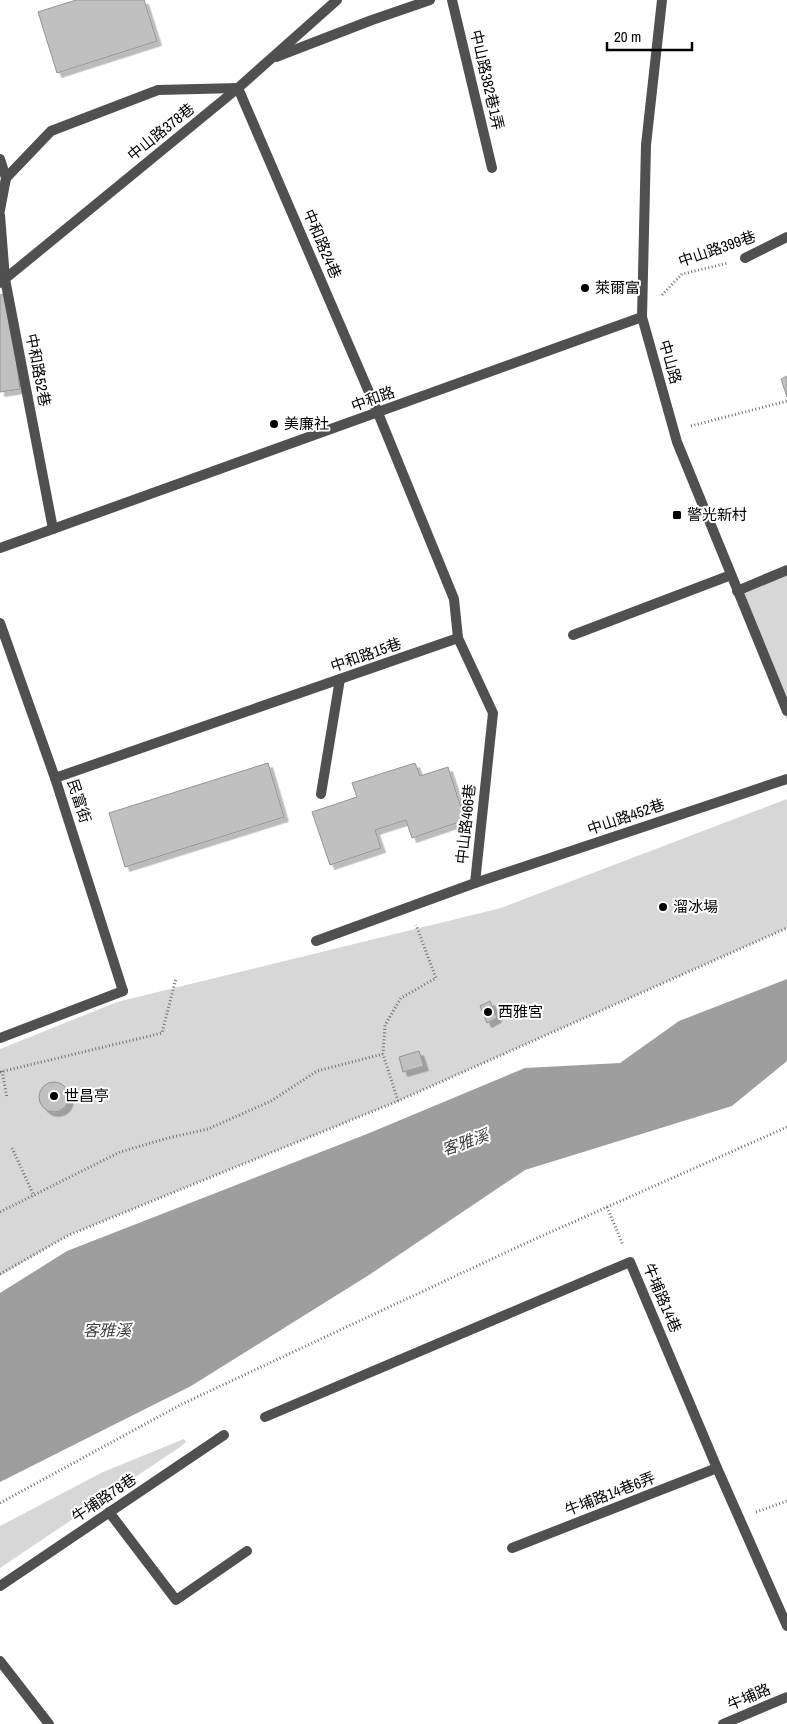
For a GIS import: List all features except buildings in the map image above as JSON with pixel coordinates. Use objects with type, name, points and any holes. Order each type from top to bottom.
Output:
[{"type":"street","name":"中山路378巷","points":[[2,281],[238,88],[337,0]]},
{"type":"street","points":[[270,60],[372,20],[430,0]]},
{"type":"street","name":"中山路382巷1弄","points":[[452,0],[492,168]]},
{"type":"street","name":"中山路","points":[[662,0],[646,145],[642,317],[676,442],[787,710]]},
{"type":"street","points":[[6,178],[51,130],[158,90],[238,88]]},
{"type":"street","name":"中和路24巷","points":[[238,88],[378,413]]},
{"type":"street","points":[[0,159],[6,178],[0,210]]},
{"type":"street","name":"中和路52巷","points":[[0,216],[2,281],[53,529]]},
{"type":"street","name":"中山路399巷","points":[[745,258],[787,237]]},
{"type":"street","name":"中和路","points":[[0,548],[642,317]]},
{"type":"street","points":[[378,413],[454,599],[458,638]]},
{"type":"street","points":[[737,591],[787,570]]},
{"type":"street","points":[[573,636],[731,575]]},
{"type":"street","name":"民富街","points":[[0,623],[55,778],[123,991],[0,1038]]},
{"type":"street","name":"中和路15巷","points":[[55,778],[458,638]]},
{"type":"street","name":"中山路466巷","points":[[316,941],[475,883],[493,713],[458,638]]},
{"type":"street","points":[[321,794],[340,679]]},
{"type":"street","name":"中山路452巷","points":[[475,883],[787,779]]},
{"type":"street","name":"牛埔路14巷","points":[[265,1417],[630,1262],[787,1626]]},
{"type":"street","name":"牛埔路78巷","points":[[0,1586],[224,1434]]},
{"type":"street","name":"牛埔路14巷6弄","points":[[512,1548],[718,1468]]},
{"type":"street","points":[[109,1512],[176,1600],[247,1551]]},
{"type":"street","points":[[0,1660],[49,1724]]},
{"type":"street","name":"牛埔路","points":[[723,1724],[787,1697]]},
{"type":"path","name":"中山路399巷","points":[[642,317],[682,274],[745,258]]},
{"type":"path","points":[[674,430],[787,401]]},
{"type":"path","points":[[398,1101],[383,1054],[385,1025],[401,998],[436,978],[409,907]]},
{"type":"path","points":[[0,1274],[69,1234],[398,1101],[787,928]]},
{"type":"path","points":[[7,1098],[1,1071],[162,1033],[176,978]]},
{"type":"path","points":[[0,1212],[120,1152],[208,1129],[270,1102],[317,1071],[383,1054]]},
{"type":"path","points":[[0,1503],[182,1404],[526,1243],[787,1127]]},
{"type":"path","points":[[12,1148],[34,1196]]},
{"type":"path","points":[[607,1207],[630,1262]]},
{"type":"path","points":[[739,1518],[787,1502]]},
{"type":"shaded area","points":[[787,572],[787,721],[737,591]]},
{"type":"shaded area","points":[[787,799],[787,928],[398,1101],[69,1235],[0,1276],[0,1049],[117,1002],[501,908]]},
{"type":"shaded area","points":[[184,1439],[186,1442],[180,1447],[0,1568],[0,1526],[103,1472]]},
{"type":"water","name":"客雅溪","points":[[787,979],[787,1061],[732,1106],[525,1170],[369,1275],[191,1386],[0,1482],[0,1293],[67,1251],[367,1134],[525,1068],[620,1063],[679,1021]]},
{"type":"place","name":"萊爾富","points":[[585,288]]},
{"type":"place","name":"美廉社","points":[[274,424]]},
{"type":"place","name":"警光新村","points":[[677,515]]},
{"type":"place","name":"溜冰場","points":[[663,907]]},
{"type":"place","name":"西雅宮","points":[[488,1012]]},
{"type":"place","name":"世昌亭","points":[[54,1096]]}]
